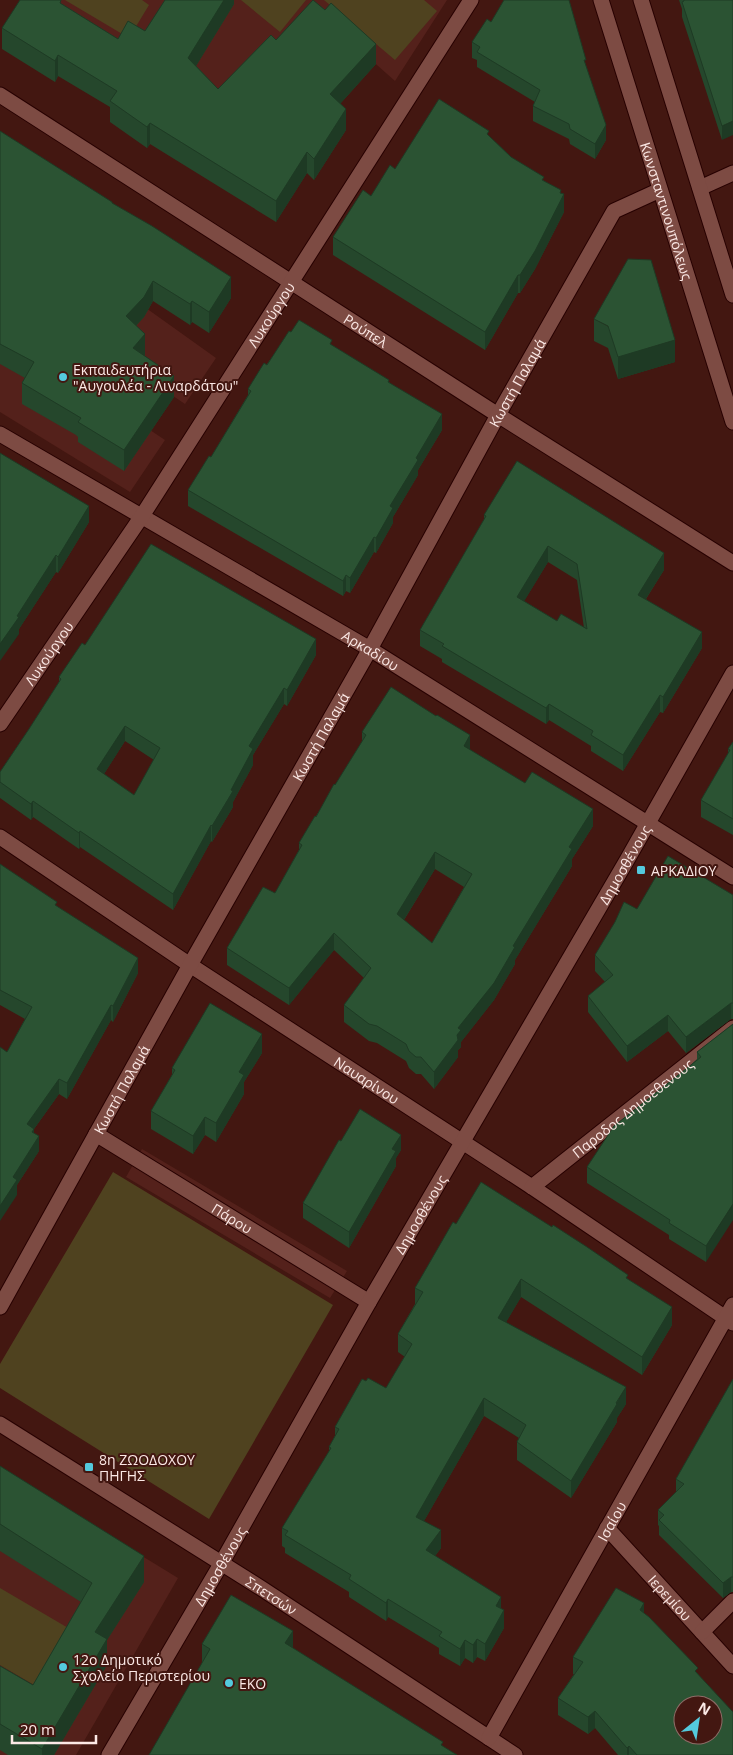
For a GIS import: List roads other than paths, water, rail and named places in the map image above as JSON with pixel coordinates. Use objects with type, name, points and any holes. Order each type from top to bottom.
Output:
[{"type":"street","name":"Λυκούργου","points":[[0,724],[142,516],[471,0]]},
{"type":"street","name":"Κωνσταντινουπόλεως","points":[[601,0],[733,422]]},
{"type":"street","points":[[641,0],[733,295]]},
{"type":"street","name":"Ρούπελ","points":[[0,95],[498,415],[733,563]]},
{"type":"street","points":[[700,188],[733,173]]},
{"type":"street","name":"Κωστή Παλαμά","points":[[0,1307],[614,211],[660,190]]},
{"type":"street","name":"Αρκαδίου","points":[[0,434],[370,649],[733,877]]},
{"type":"street","name":"Δημοσθένους","points":[[109,1755],[221,1564],[369,1302],[463,1143],[733,673]]},
{"type":"street","name":"Ναυαρίνου","points":[[0,837],[190,965],[730,1316]]},
{"type":"street","name":"Παροδος Δημοεθενους","points":[[532,1187],[733,1028]]},
{"type":"street","name":"Πάρου","points":[[96,1134],[369,1302]]},
{"type":"street","name":"Ισαίου","points":[[489,1738],[607,1528],[730,1316]]},
{"type":"street","name":"Σπετσών","points":[[0,1424],[221,1564],[515,1755]]},
{"type":"street","name":"Ιερεμίου","points":[[607,1528],[733,1666]]},
{"type":"street","points":[[702,1632],[733,1602]]},
{"type":"place","name":"Εκπαιδευτήρια \"Αυγουλέα - Λιναρδάτου\"","points":[[63,377]]},
{"type":"place","name":"ΑΡΚΑΔΙΟΥ","points":[[641,870]]},
{"type":"place","name":"8η ΖΩΟΔΟΧΟΥ ΠΗΓΗΣ","points":[[89,1467]]},
{"type":"place","name":"12ο Δημοτικό Σχολείο Περιστερίου","points":[[63,1667]]},
{"type":"place","name":"EKO","points":[[229,1683]]}]
